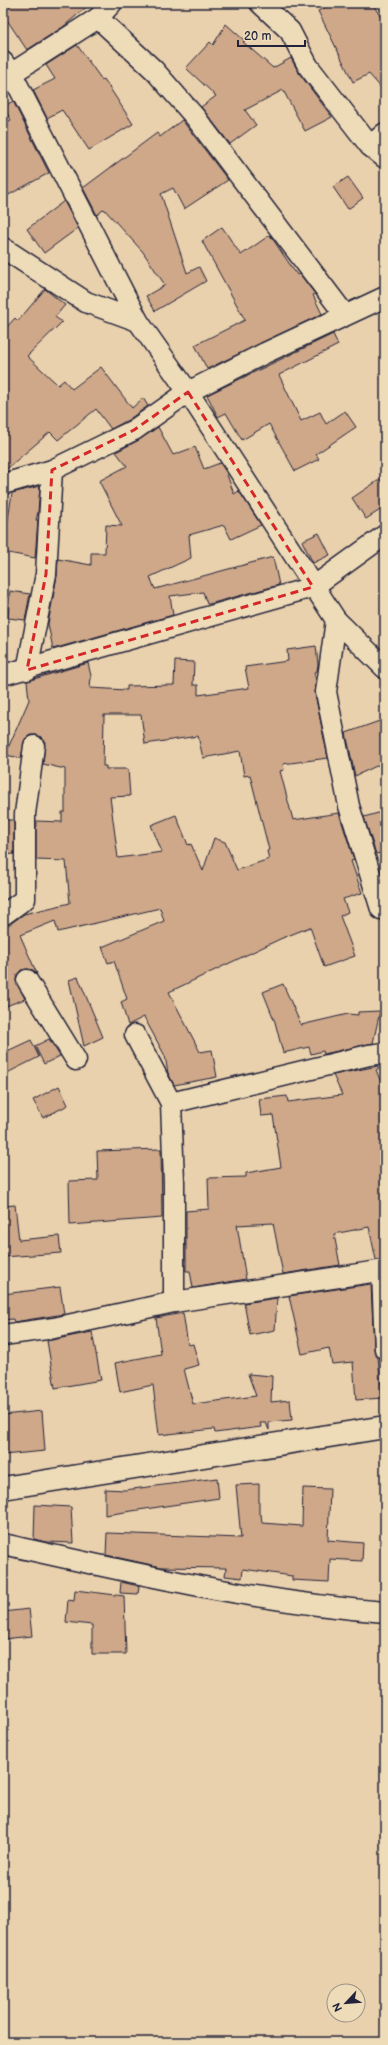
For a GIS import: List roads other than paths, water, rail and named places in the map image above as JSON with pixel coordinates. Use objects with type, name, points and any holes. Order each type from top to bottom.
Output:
[{"type":"street","points":[[112,3],[98,18],[6,72],[138,321],[188,392],[313,587],[336,620],[385,668]]},
{"type":"street","points":[[260,3],[290,31],[308,66],[378,152]]},
{"type":"street","points":[[98,18],[154,70],[195,117],[345,315]]},
{"type":"street","points":[[378,152],[385,133]]},
{"type":"street","points":[[3,248],[86,302],[138,321]]},
{"type":"street","points":[[3,484],[52,470],[134,430],[188,392],[265,353],[385,297]]},
{"type":"street","points":[[27,670],[46,574],[52,470]]},
{"type":"street","points":[[3,675],[27,670],[313,587],[385,535]]},
{"type":"street","points":[[336,620],[326,692],[349,806],[382,909]]},
{"type":"street","points":[[3,915],[25,899],[25,814],[34,746]]},
{"type":"street","points":[[27,980],[76,1060]]},
{"type":"street","points":[[135,1035],[171,1103],[174,1182],[174,1302]]},
{"type":"street","points":[[171,1103],[369,1055],[385,1053]]},
{"type":"street","points":[[3,1335],[54,1328],[174,1302],[383,1271],[385,1349]]},
{"type":"street","points":[[3,1488],[385,1427]]},
{"type":"street","points":[[3,1544],[164,1579],[326,1608],[385,1612]]}]
